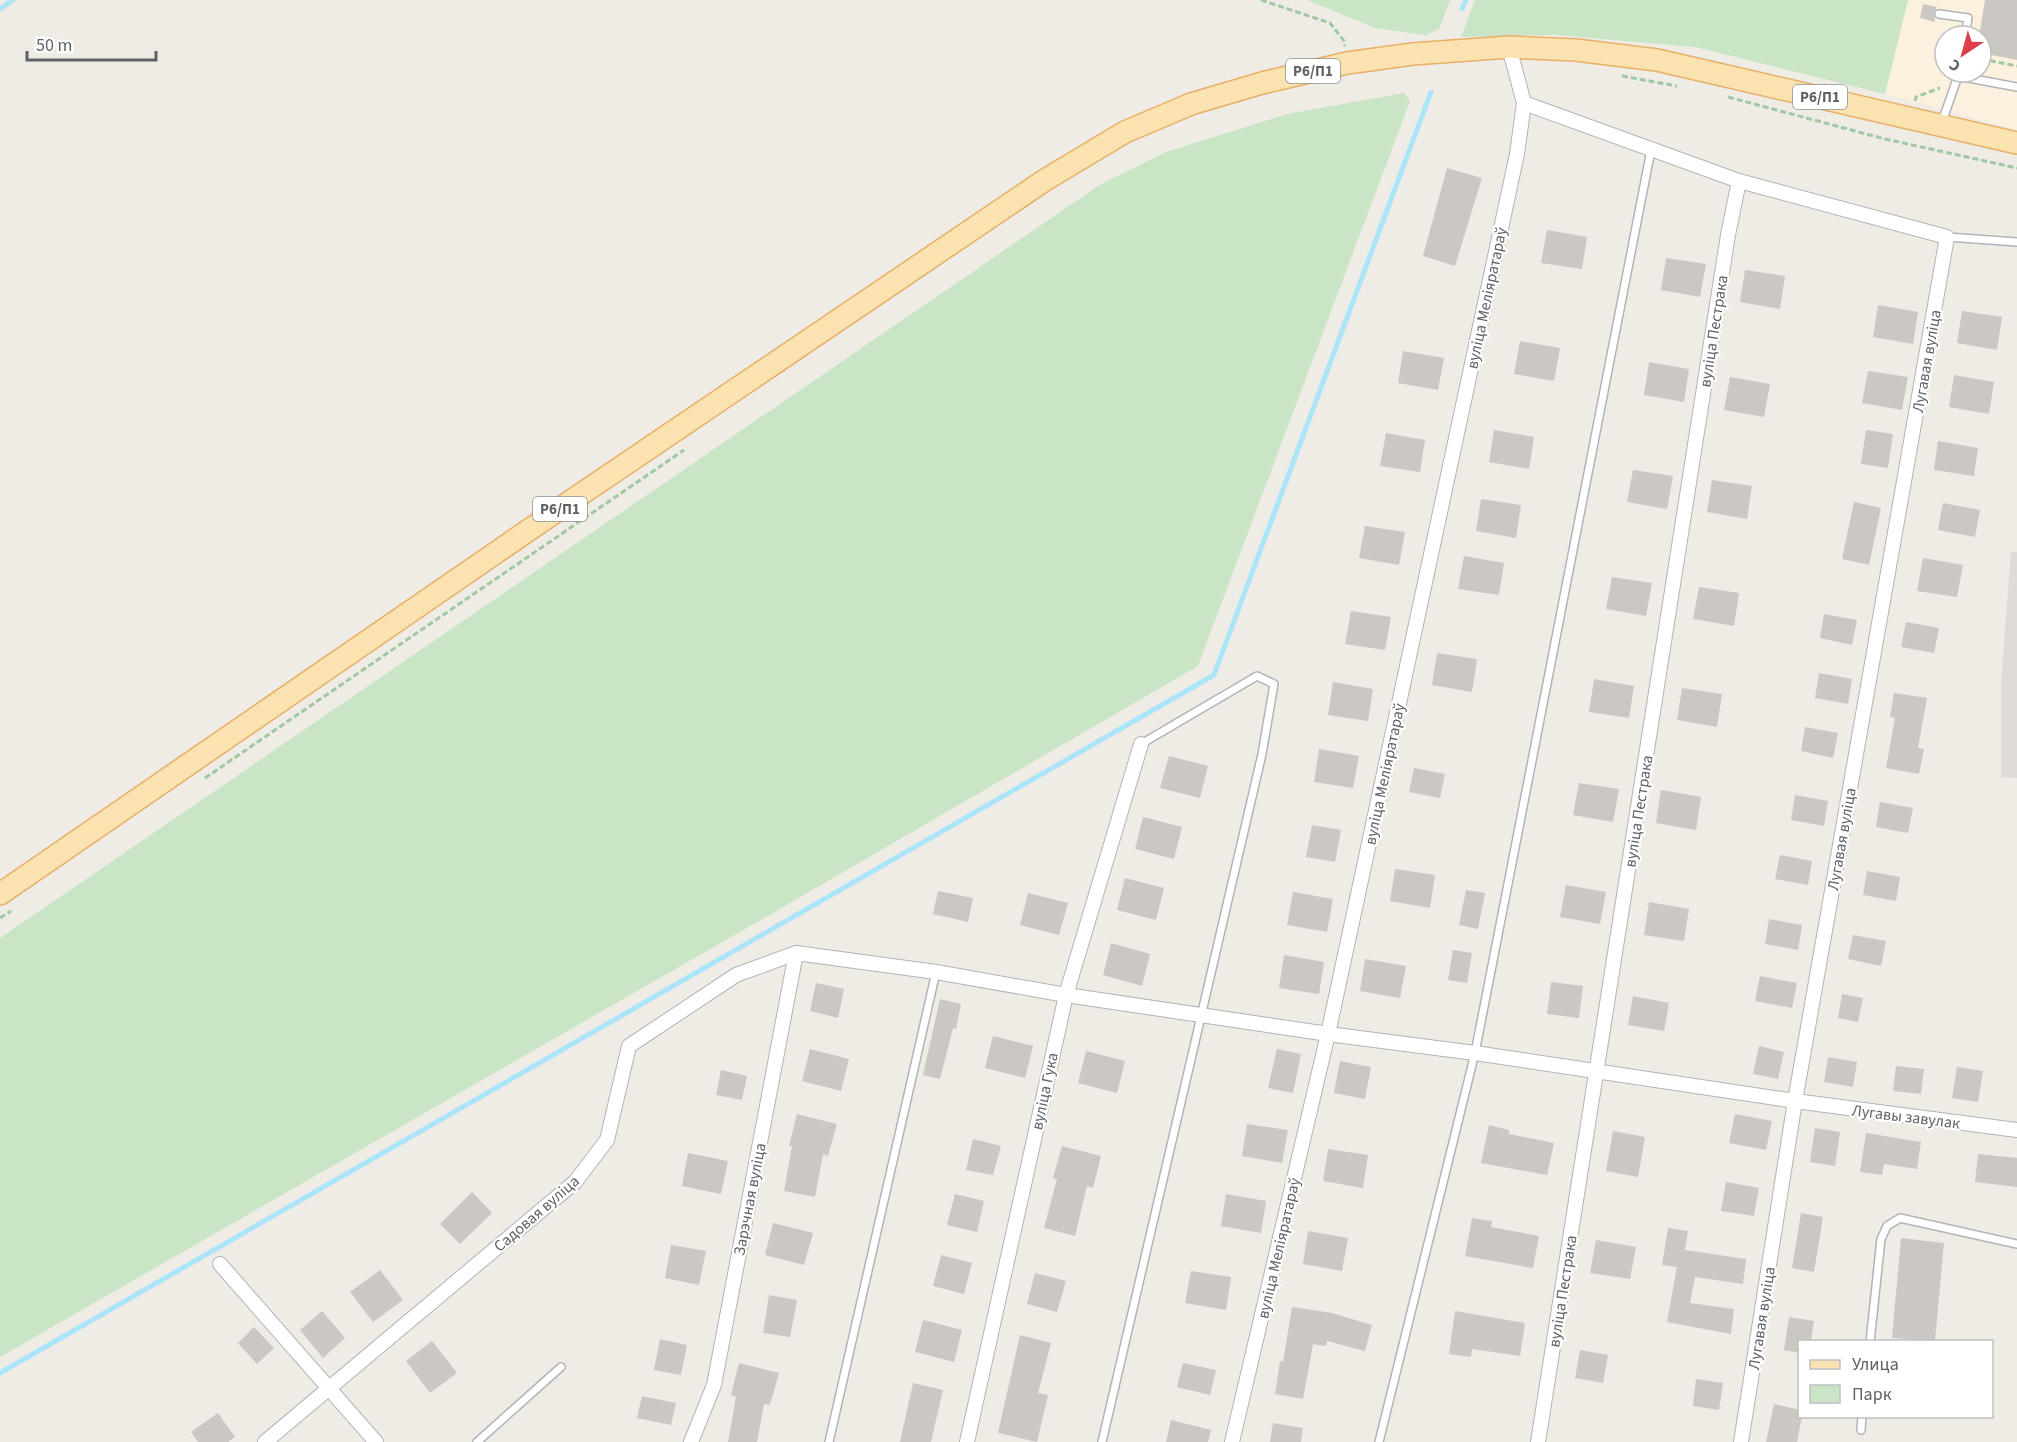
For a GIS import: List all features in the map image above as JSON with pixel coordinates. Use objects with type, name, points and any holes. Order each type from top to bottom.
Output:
[{"type":"main road","name":"Р6/П1","points":[[0,894],[1045,180],[1125,132],[1191,104],[1262,83],[1347,63],[1413,54],[1509,47],[1576,50],[1658,60],[2017,143]]},
{"type":"street","points":[[1509,47],[1524,103],[1739,181],[1947,237]]},
{"type":"street","name":"вуліца Меліяратараў","points":[[1232,1442],[1328,1034],[1517,154],[1524,103]]},
{"type":"street","name":"вуліца Пестрака","points":[[1538,1442],[1724,259],[1739,181]]},
{"type":"street","name":"Лугавая вуліца","points":[[1741,1442],[1795,1101],[1947,237]]},
{"type":"street","name":"вуліца Гука","points":[[967,1442],[1065,995],[1142,744]]},
{"type":"street","name":"Лугавы завулак","points":[[796,953],[936,972],[1065,995],[1328,1034],[1475,1053],[1795,1101],[2017,1130]]},
{"type":"street","name":"Садовая вуліца","points":[[265,1442],[575,1182],[607,1140],[630,1046],[736,975],[796,953]]},
{"type":"street","name":"Зарэчная вуліца","points":[[691,1442],[714,1385],[796,953]]},
{"type":"street","points":[[220,1264],[376,1442]]},
{"type":"lane","points":[[1939,14],[1968,18],[1967,24]]},
{"type":"lane","points":[[1993,82],[2017,87]]},
{"type":"lane","points":[[1941,125],[1955,84]]},
{"type":"lane","points":[[1379,1442],[1475,1053],[1651,150]]},
{"type":"lane","points":[[1947,237],[2017,242]]},
{"type":"lane","points":[[1102,1442],[1262,754],[1274,684],[1257,676],[1142,744]]},
{"type":"lane","points":[[829,1442],[936,972]]},
{"type":"lane","points":[[1870,1340],[1881,1239],[1887,1226],[1900,1218],[2017,1244]]},
{"type":"lane","points":[[477,1442],[561,1367]]},
{"type":"lane","points":[[1861,1430],[1862,1418]]},
{"type":"path","points":[[1261,0],[1330,23],[1344,41],[1347,63]]},
{"type":"path","points":[[1993,61],[2017,66]]},
{"type":"path","points":[[1612,75],[1683,87]]},
{"type":"path","points":[[1916,97],[1944,86]]},
{"type":"path","points":[[1728,98],[1885,139],[2017,168]]},
{"type":"path","points":[[204,779],[691,445]]},
{"type":"path","points":[[0,918],[19,905]]},
{"type":"shaded area","points":[[1908,0],[2017,0],[2017,130],[1885,94]]},
{"type":"shaded area","points":[[2011,552],[2017,552],[2017,778],[2001,777],[2001,683]]},
{"type":"green space","points":[[1307,0],[1450,0],[1439,29],[1425,35],[1375,28]]},
{"type":"green space","points":[[1475,0],[1908,0],[1885,94],[1695,47],[1555,35],[1461,37]]},
{"type":"green space","points":[[1404,93],[1410,101],[1198,666],[0,1357],[0,938],[1101,184],[1166,152],[1287,114]]},
{"type":"building","points":[[1985,0],[2017,0],[2017,60],[1993,55],[1993,24],[1981,24]]},
{"type":"building","points":[[1923,4],[1937,7],[1934,13],[1935,22],[1920,18]]},
{"type":"building","points":[[1447,168],[1482,178],[1455,266],[1423,256]]},
{"type":"building","points":[[1547,230],[1587,237],[1582,269],[1541,263]]},
{"type":"building","points":[[1666,258],[1706,264],[1700,297],[1661,290]]},
{"type":"building","points":[[1745,270],[1785,276],[1780,309],[1740,302]]},
{"type":"building","points":[[1878,305],[1918,312],[1913,344],[1873,337]]},
{"type":"building","points":[[1962,311],[2002,317],[1997,350],[1957,343]]},
{"type":"building","points":[[1520,341],[1560,348],[1554,381],[1514,374]]},
{"type":"building","points":[[1403,351],[1444,358],[1438,390],[1398,383]]},
{"type":"building","points":[[1649,362],[1689,369],[1684,402],[1644,395]]},
{"type":"building","points":[[1868,371],[1908,377],[1902,410],[1862,403]]},
{"type":"building","points":[[1954,375],[1994,382],[1989,414],[1949,407]]},
{"type":"building","points":[[1730,377],[1770,384],[1764,417],[1724,410]]},
{"type":"building","points":[[1494,430],[1534,437],[1529,469],[1489,462]]},
{"type":"building","points":[[1866,430],[1893,434],[1888,468],[1861,464]]},
{"type":"building","points":[[1386,433],[1425,440],[1420,472],[1380,466]]},
{"type":"building","points":[[1938,441],[1978,448],[1974,476],[1934,470]]},
{"type":"building","points":[[1633,470],[1673,476],[1667,509],[1627,502]]},
{"type":"building","points":[[1712,480],[1752,486],[1747,519],[1707,512]]},
{"type":"building","points":[[1481,499],[1521,505],[1516,538],[1476,531]]},
{"type":"building","points":[[1854,502],[1881,508],[1869,565],[1842,559]]},
{"type":"building","points":[[1943,503],[1980,510],[1975,537],[1938,530]]},
{"type":"building","points":[[1365,526],[1405,532],[1399,565],[1359,558]]},
{"type":"building","points":[[1464,556],[1504,563],[1499,595],[1458,589]]},
{"type":"building","points":[[1923,558],[1963,565],[1957,597],[1917,591]]},
{"type":"building","points":[[1612,577],[1652,583],[1646,616],[1606,609]]},
{"type":"building","points":[[1699,587],[1739,593],[1734,626],[1693,619]]},
{"type":"building","points":[[1351,611],[1391,617],[1385,650],[1345,644]]},
{"type":"building","points":[[1824,614],[1857,620],[1852,645],[1820,638]]},
{"type":"building","points":[[1906,622],[1939,628],[1934,653],[1901,647]]},
{"type":"building","points":[[1437,653],[1477,659],[1472,692],[1432,685]]},
{"type":"building","points":[[1819,673],[1852,679],[1848,704],[1815,698]]},
{"type":"building","points":[[1594,679],[1634,686],[1629,718],[1589,712]]},
{"type":"building","points":[[1333,682],[1373,689],[1368,721],[1328,715]]},
{"type":"building","points":[[1682,688],[1722,694],[1717,727],[1677,720]]},
{"type":"building","points":[[1894,693],[1927,698],[1918,748],[1924,749],[1919,774],[1886,768],[1895,718],[1890,717]]},
{"type":"building","points":[[1805,727],[1838,733],[1833,758],[1801,751]]},
{"type":"building","points":[[1319,749],[1359,756],[1353,788],[1314,782]]},
{"type":"building","points":[[1169,756],[1208,766],[1200,798],[1160,788]]},
{"type":"building","points":[[1414,768],[1445,774],[1440,798],[1409,792]]},
{"type":"building","points":[[1579,783],[1619,789],[1613,822],[1573,815]]},
{"type":"building","points":[[1661,790],[1701,797],[1696,830],[1656,823]]},
{"type":"building","points":[[1795,795],[1828,801],[1824,826],[1791,820]]},
{"type":"building","points":[[1880,802],[1913,808],[1908,833],[1876,827]]},
{"type":"building","points":[[1143,817],[1182,827],[1174,859],[1135,849]]},
{"type":"building","points":[[1312,825],[1341,830],[1335,862],[1306,857]]},
{"type":"building","points":[[1780,855],[1812,861],[1808,885],[1775,879]]},
{"type":"building","points":[[1395,869],[1435,875],[1430,908],[1390,901]]},
{"type":"building","points":[[1867,871],[1900,877],[1896,901],[1863,895]]},
{"type":"building","points":[[1125,878],[1164,888],[1156,920],[1117,910]]},
{"type":"building","points":[[1566,885],[1606,892],[1600,924],[1560,917]]},
{"type":"building","points":[[1466,890],[1485,893],[1478,929],[1459,925]]},
{"type":"building","points":[[938,891],[973,898],[968,922],[933,914]]},
{"type":"building","points":[[1293,892],[1333,899],[1327,932],[1287,925]]},
{"type":"building","points":[[1028,893],[1068,903],[1059,935],[1020,925]]},
{"type":"building","points":[[1649,902],[1689,909],[1684,941],[1644,935]]},
{"type":"building","points":[[1769,919],[1802,925],[1798,950],[1765,944]]},
{"type":"building","points":[[1853,935],[1886,941],[1881,966],[1848,959]]},
{"type":"building","points":[[1111,943],[1150,954],[1142,986],[1103,975]]},
{"type":"building","points":[[1453,950],[1472,953],[1467,983],[1448,980]]},
{"type":"building","points":[[1284,955],[1324,962],[1319,994],[1279,988]]},
{"type":"building","points":[[1365,959],[1406,966],[1400,998],[1360,991]]},
{"type":"building","points":[[1760,976],[1797,983],[1792,1008],[1755,1001]]},
{"type":"building","points":[[1551,982],[1583,986],[1579,1018],[1547,1014]]},
{"type":"building","points":[[816,983],[844,989],[838,1018],[810,1011]]},
{"type":"building","points":[[1842,994],[1863,998],[1858,1022],[1838,1018]]},
{"type":"building","points":[[1633,996],[1669,1003],[1664,1031],[1628,1025]]},
{"type":"building","points":[[940,999],[961,1004],[956,1029],[953,1028],[940,1079],[923,1075]]},
{"type":"building","points":[[993,1036],[1033,1046],[1025,1078],[985,1068]]},
{"type":"building","points":[[1759,1046],[1784,1052],[1778,1079],[1753,1074]]},
{"type":"building","points":[[810,1049],[849,1059],[841,1091],[802,1081]]},
{"type":"building","points":[[1277,1049],[1301,1054],[1293,1093],[1268,1088]]},
{"type":"building","points":[[1086,1051],[1125,1061],[1117,1093],[1078,1083]]},
{"type":"building","points":[[1828,1057],[1857,1062],[1853,1087],[1824,1082]]},
{"type":"building","points":[[1340,1061],[1371,1067],[1365,1099],[1334,1093]]},
{"type":"building","points":[[1896,1066],[1924,1069],[1921,1094],[1893,1091]]},
{"type":"building","points":[[1957,1067],[1983,1071],[1978,1102],[1952,1098]]},
{"type":"building","points":[[721,1070],[747,1076],[742,1100],[716,1095]]},
{"type":"building","points":[[797,1114],[837,1124],[828,1156],[823,1154],[815,1197],[784,1191],[792,1146],[789,1146]]},
{"type":"building","points":[[1735,1114],[1772,1121],[1766,1150],[1729,1143]]},
{"type":"building","points":[[1247,1124],[1288,1130],[1282,1163],[1242,1156]]},
{"type":"building","points":[[1489,1125],[1509,1130],[1509,1134],[1554,1143],[1547,1175],[1481,1163]]},
{"type":"building","points":[[1815,1128],[1840,1132],[1835,1166],[1810,1162]]},
{"type":"building","points":[[1613,1131],[1645,1137],[1638,1177],[1606,1171]]},
{"type":"building","points":[[1866,1133],[1921,1142],[1917,1169],[1884,1164],[1882,1175],[1860,1172]]},
{"type":"building","points":[[973,1139],[1001,1146],[993,1175],[966,1170]]},
{"type":"building","points":[[1062,1146],[1101,1156],[1093,1188],[1087,1186],[1075,1236],[1044,1228],[1057,1179],[1053,1178]]},
{"type":"building","points":[[1328,1149],[1368,1155],[1363,1188],[1323,1181]]},
{"type":"building","points":[[688,1153],[728,1161],[721,1194],[682,1186]]},
{"type":"building","points":[[1978,1154],[2017,1158],[2017,1187],[1975,1182]]},
{"type":"building","points":[[1726,1182],[1759,1188],[1754,1216],[1721,1211]]},
{"type":"building","points":[[472,1192],[492,1213],[460,1244],[440,1224]]},
{"type":"building","points":[[955,1194],[984,1201],[977,1232],[947,1225]]},
{"type":"building","points":[[1226,1194],[1266,1201],[1261,1233],[1221,1226]]},
{"type":"building","points":[[1801,1213],[1823,1217],[1814,1272],[1792,1268]]},
{"type":"building","points":[[1472,1218],[1492,1221],[1491,1227],[1539,1236],[1533,1268],[1465,1256]]},
{"type":"building","points":[[773,1223],[813,1233],[804,1265],[765,1255]]},
{"type":"building","points":[[1668,1228],[1688,1231],[1685,1250],[1746,1259],[1743,1284],[1695,1277],[1690,1303],[1734,1309],[1731,1334],[1667,1322],[1677,1267],[1662,1265]]},
{"type":"building","points":[[1308,1231],[1348,1238],[1342,1271],[1303,1264]]},
{"type":"building","points":[[1901,1238],[1944,1243],[1935,1340],[1892,1338]]},
{"type":"building","points":[[1596,1240],[1636,1247],[1630,1279],[1590,1273]]},
{"type":"building","points":[[671,1245],[706,1251],[699,1285],[665,1278]]},
{"type":"building","points":[[941,1255],[972,1263],[964,1294],[933,1286]]},
{"type":"building","points":[[380,1270],[403,1300],[373,1322],[350,1292]]},
{"type":"building","points":[[1191,1271],[1231,1277],[1226,1310],[1185,1303]]},
{"type":"building","points":[[1035,1273],[1066,1281],[1057,1312],[1027,1304]]},
{"type":"building","points":[[769,1295],[797,1300],[790,1337],[763,1333]]},
{"type":"building","points":[[1292,1307],[1332,1313],[1372,1325],[1365,1351],[1327,1341],[1326,1346],[1313,1344],[1303,1399],[1275,1394]]},
{"type":"building","points":[[322,1311],[345,1338],[323,1358],[300,1330]]},
{"type":"building","points":[[1455,1311],[1525,1323],[1520,1356],[1472,1349],[1471,1357],[1449,1354]]},
{"type":"building","points":[[1789,1317],[1814,1321],[1811,1340],[1798,1340],[1798,1353],[1784,1350]]},
{"type":"building","points":[[923,1320],[962,1330],[954,1362],[915,1352]]},
{"type":"building","points":[[254,1327],[274,1348],[257,1364],[238,1343]]},
{"type":"building","points":[[1020,1335],[1051,1343],[1038,1393],[1048,1395],[1037,1442],[998,1433]]},
{"type":"building","points":[[660,1339],[687,1345],[681,1375],[654,1370]]},
{"type":"building","points":[[432,1341],[457,1373],[430,1393],[406,1361]]},
{"type":"building","points":[[1580,1350],[1608,1355],[1603,1383],[1575,1378]]},
{"type":"building","points":[[739,1363],[779,1373],[770,1405],[764,1404],[757,1442],[728,1442],[736,1397],[731,1395]]},
{"type":"building","points":[[1183,1363],[1216,1370],[1210,1395],[1177,1387]]},
{"type":"building","points":[[1696,1379],[1723,1383],[1719,1410],[1693,1406]]},
{"type":"building","points":[[913,1383],[943,1390],[931,1442],[900,1442]]},
{"type":"building","points":[[642,1396],[676,1403],[671,1425],[637,1418]]},
{"type":"building","points":[[1774,1404],[1798,1410],[1798,1418],[1802,1418],[1797,1442],[1766,1442]]},
{"type":"building","points":[[218,1413],[235,1437],[228,1442],[198,1442],[191,1432]]},
{"type":"building","points":[[1171,1420],[1211,1430],[1208,1442],[1166,1442]]},
{"type":"building","points":[[1273,1423],[1303,1428],[1301,1442],[1270,1442]]},
{"type":"waterway","points":[[0,9],[13,0]]},
{"type":"waterway","points":[[1462,9],[1466,0]]},
{"type":"waterway","points":[[0,1373],[1214,675],[1431,92]]}]
